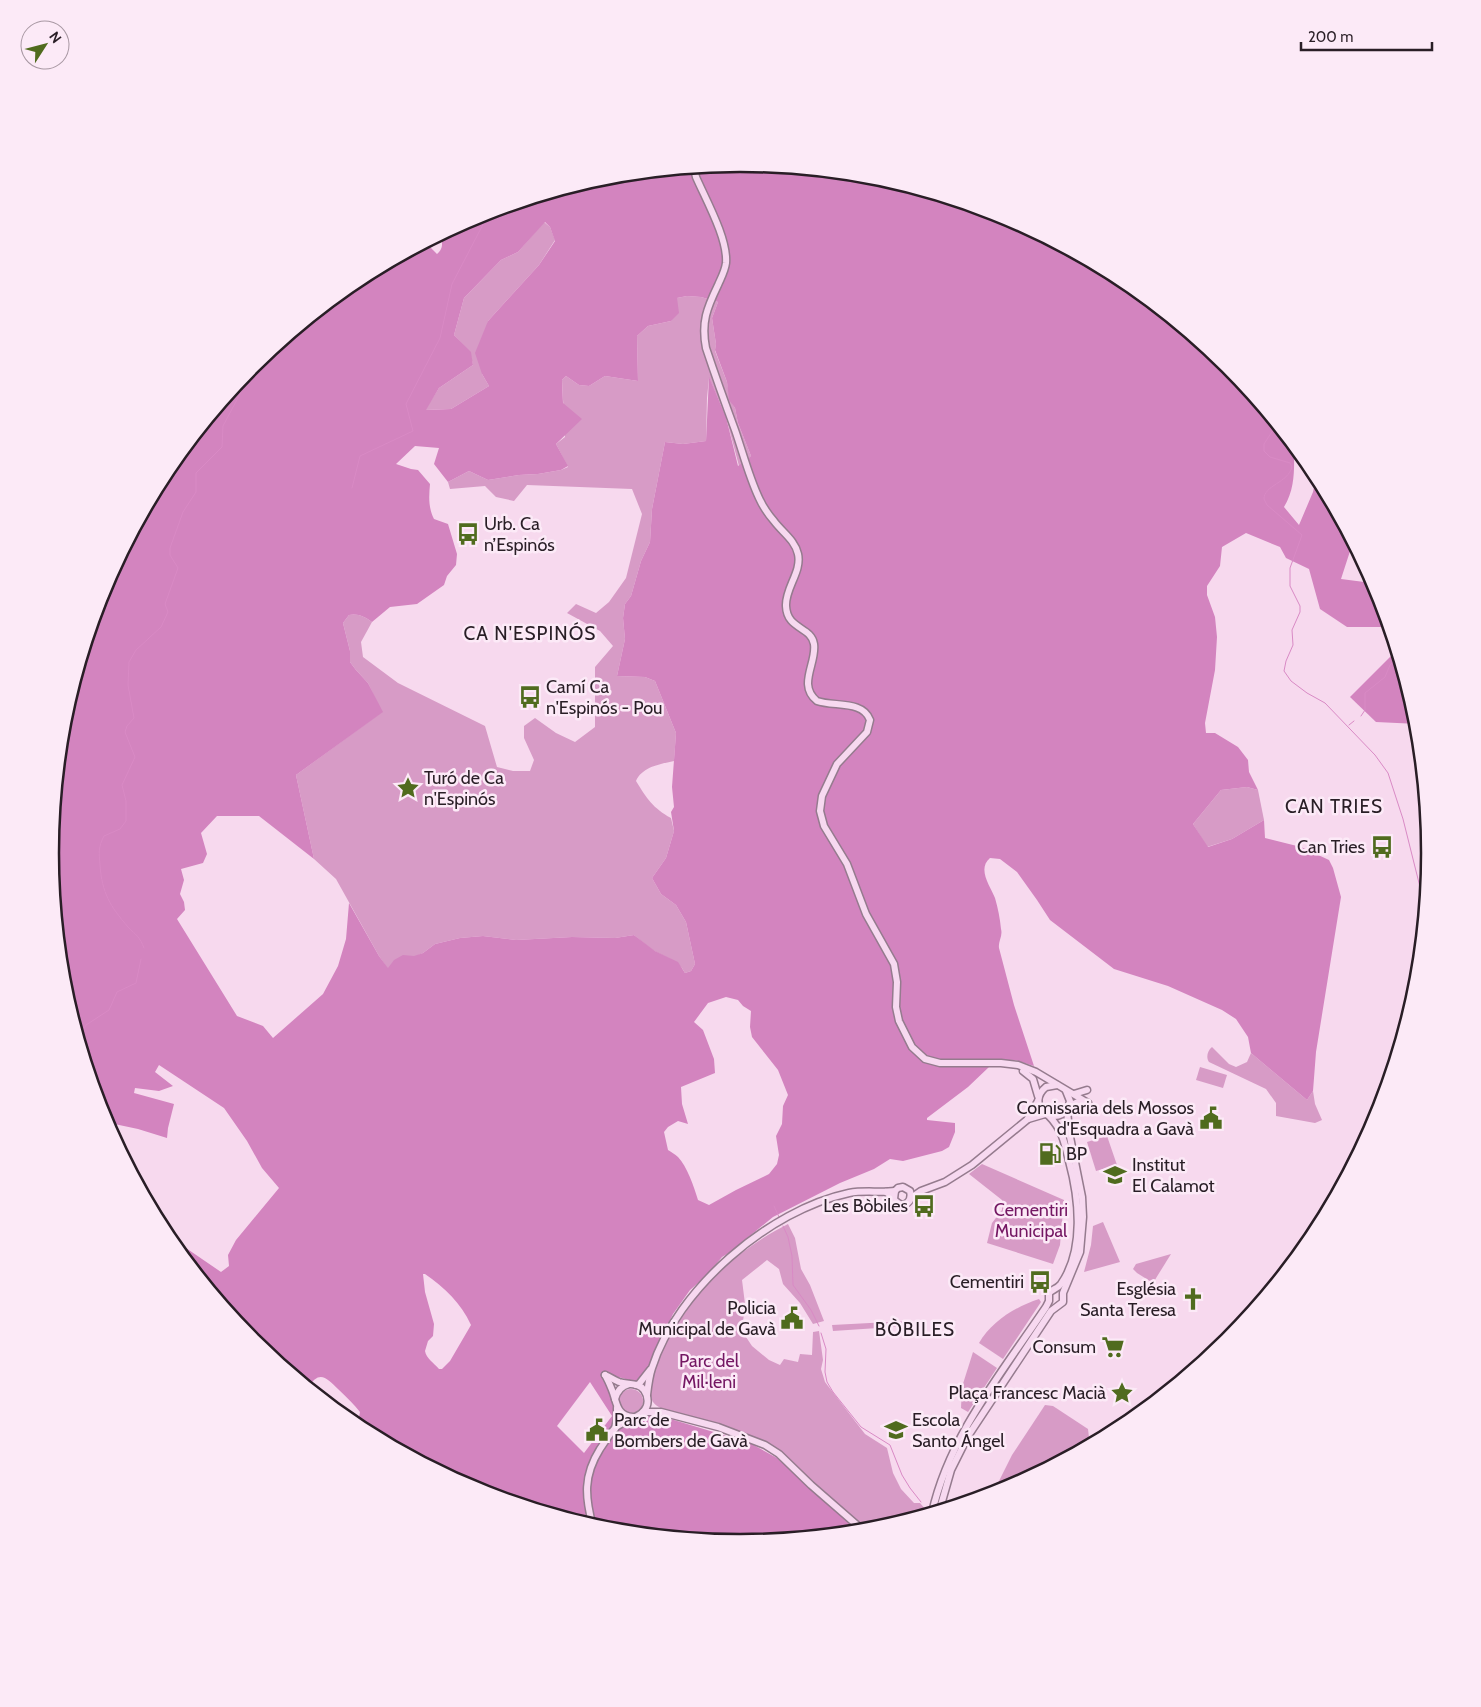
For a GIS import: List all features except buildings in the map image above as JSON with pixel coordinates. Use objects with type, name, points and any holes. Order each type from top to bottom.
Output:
[{"type":"main road","points":[[695,173],[723,240],[726,253],[725,268],[704,318],[706,348],[758,495],[772,519],[794,543],[798,555],[797,567],[786,598],[786,607],[791,621],[809,634],[813,640],[814,654],[808,673],[808,687],[813,698],[817,701],[857,707],[865,710],[870,720],[867,732],[840,759],[822,796],[820,812],[824,826],[847,864],[866,914],[894,964],[896,1007],[912,1047],[925,1059],[940,1063],[1011,1064],[1026,1068],[1084,1099],[1088,1103],[1078,1102],[1059,1116],[1047,1115],[1028,1119]]},
{"type":"main road","points":[[695,173],[721,241],[724,254],[722,274],[707,302],[701,321],[703,344],[755,495],[768,518],[794,549],[796,559],[783,598],[786,617],[789,622],[807,636],[812,645],[805,687],[811,699],[818,705],[855,710],[862,713],[866,718],[865,732],[841,754],[831,769],[817,808],[819,822],[846,866],[864,915],[892,968],[894,1014],[901,1032],[914,1055],[929,1064],[939,1066],[992,1065],[1017,1068],[1030,1075],[1035,1083],[1040,1109],[1059,1127],[1064,1140],[1078,1208],[1078,1226],[1074,1250],[1064,1280],[1057,1289],[1049,1293],[1049,1301],[961,1436],[945,1470],[934,1507]]},
{"type":"main road","points":[[910,1194],[945,1182],[972,1165],[1028,1119],[1041,1091],[1047,1086],[1059,1086]]},
{"type":"main road","points":[[940,1505],[951,1470],[968,1436],[1033,1337],[1056,1305],[1063,1302],[1063,1293],[1080,1252],[1083,1217],[1082,1197],[1069,1132],[1069,1098],[1066,1091]]},
{"type":"main road","points":[[643,1412],[647,1404],[651,1369],[663,1341],[681,1310],[698,1289],[731,1256],[776,1224],[829,1199],[848,1194],[895,1191],[901,1187],[906,1188],[910,1194],[908,1203],[899,1204],[886,1192]]},
{"type":"main road","points":[[894,1199],[895,1191]]},
{"type":"main road","points":[[1057,1289],[1063,1293]]},
{"type":"main road","points":[[1049,1301],[1056,1305]]},
{"type":"main road","points":[[615,1429],[617,1408],[605,1375],[621,1383],[639,1384],[651,1369]]},
{"type":"main road","points":[[615,1401],[618,1391],[626,1385],[633,1384],[640,1387],[651,1405],[661,1412]]},
{"type":"main road","points":[[617,1408],[624,1415],[634,1416]]},
{"type":"main road","points":[[591,1518],[588,1501],[589,1470],[594,1460],[615,1429],[643,1412],[661,1412],[718,1427],[765,1445],[779,1454],[857,1525]]},
{"type":"green space","points":[[544,222],[550,227],[555,240],[539,265],[488,321],[482,374],[489,386],[451,409],[425,410],[439,388],[473,365],[470,352],[454,335],[464,298],[501,260],[518,252]]},
{"type":"green space","points":[[687,296],[701,297],[718,302],[712,318],[716,344],[715,351],[727,382],[730,400],[735,408],[738,423],[751,456],[739,466],[726,417],[709,378],[706,441],[683,444],[665,442],[652,509],[650,542],[641,561],[631,596],[625,604],[623,618],[625,639],[617,676],[645,677],[655,681],[676,733],[674,761],[647,769],[642,772],[636,781],[659,811],[671,818],[674,831],[666,858],[652,878],[661,894],[676,905],[686,922],[695,964],[691,971],[685,973],[675,962],[653,950],[634,935],[615,938],[572,937],[516,940],[483,936],[460,938],[435,944],[423,953],[388,969],[336,879],[314,859],[296,775],[382,712],[368,683],[350,662],[350,651],[343,623],[349,615],[361,616],[372,622],[361,642],[363,657],[398,683],[485,726],[497,767],[513,771],[530,771],[534,760],[524,738],[524,726],[535,718],[556,733],[575,742],[595,727],[595,667],[613,646],[600,631],[567,613],[576,604],[596,613],[609,602],[626,578],[642,514],[632,489],[527,485],[514,501],[496,497],[485,486],[450,489],[448,482],[469,471],[488,480],[538,474],[568,467],[556,444],[565,437],[562,380],[566,376],[579,385],[589,386],[605,376],[638,381],[637,336],[648,326],[671,321],[677,298]]},
{"type":"green space","points":[[1247,787],[1258,790],[1264,820],[1232,839],[1207,847],[1193,824],[1221,790]]},
{"type":"green space","points":[[1212,1047],[1229,1064],[1236,1067],[1247,1062],[1251,1053],[1307,1100],[1313,1091],[1315,1104],[1322,1120],[1315,1123],[1276,1116],[1276,1103],[1266,1089],[1209,1062],[1208,1054]]},
{"type":"green space","points":[[1200,1067],[1227,1075],[1223,1088],[1196,1080]]},
{"type":"green space","points":[[1107,1136],[1117,1165],[1096,1171],[1087,1142]]},
{"type":"green space","name":"Cementiri Municipal","points":[[982,1164],[1064,1200],[1060,1245],[1053,1264],[987,1243],[992,1223],[1002,1210],[1002,1200],[969,1174]]},
{"type":"green space","points":[[1103,1222],[1120,1262],[1084,1272],[1091,1245],[1093,1226]]},
{"type":"green space","name":"Parc del Mil·leni","points":[[788,1224],[795,1238],[801,1269],[810,1285],[824,1321],[813,1324],[800,1303],[783,1284],[779,1269],[767,1260],[742,1280],[745,1304],[742,1331],[752,1346],[769,1360],[780,1365],[784,1359],[798,1362],[800,1354],[812,1355],[813,1332],[819,1331],[823,1360],[821,1369],[825,1382],[865,1434],[887,1448],[893,1473],[901,1489],[914,1503],[920,1503],[926,1509],[860,1524],[777,1449],[673,1413],[653,1402],[650,1389],[653,1372],[661,1352],[685,1312],[721,1270],[762,1239]]},
{"type":"green space","points":[[1171,1254],[1153,1283],[1133,1269],[1136,1264]]},
{"type":"green space","points":[[1039,1299],[1041,1302],[1003,1359],[979,1343],[990,1328],[1005,1316],[1021,1306]]},
{"type":"green space","points":[[908,1321],[908,1326],[833,1331],[832,1325]]},
{"type":"green space","points":[[973,1352],[997,1368],[968,1412],[961,1408],[962,1387]]},
{"type":"green space","points":[[631,1389],[640,1392],[643,1401],[640,1410],[631,1413],[622,1410],[619,1401],[622,1392]]},
{"type":"green space","points":[[1045,1405],[1053,1406],[1088,1429],[1089,1439],[1081,1444],[1042,1465],[997,1484],[1012,1455]]},
{"type":"shaded area","points":[[696,173],[785,173],[874,185],[960,208],[1001,224],[1042,242],[1081,263],[1119,287],[1156,313],[1223,371],[1253,404],[1294,456],[1291,492],[1284,507],[1299,525],[1314,486],[1351,549],[1341,579],[1365,582],[1383,627],[1347,627],[1320,609],[1309,569],[1286,558],[1280,547],[1246,533],[1222,547],[1220,566],[1207,586],[1207,595],[1215,617],[1217,637],[1215,670],[1205,723],[1206,733],[1215,733],[1238,747],[1248,760],[1249,772],[1258,790],[1247,787],[1221,790],[1193,824],[1208,847],[1232,839],[1264,820],[1265,838],[1301,847],[1329,860],[1341,897],[1316,1052],[1313,1091],[1307,1100],[1251,1053],[1248,1037],[1236,1019],[1222,1010],[1168,986],[1114,969],[1050,920],[1017,872],[1000,859],[990,858],[986,862],[985,872],[999,914],[1001,936],[999,948],[1014,1005],[1034,1066],[1015,1060],[989,1067],[968,1087],[927,1118],[927,1120],[955,1123],[955,1132],[949,1147],[942,1151],[903,1161],[890,1159],[874,1169],[840,1183],[773,1217],[737,1248],[722,1257],[706,1276],[690,1290],[673,1314],[646,1371],[637,1382],[603,1373],[610,1394],[627,1421],[643,1415],[654,1414],[750,1443],[777,1458],[853,1525],[785,1534],[740,1535],[696,1534],[607,1522],[521,1499],[439,1465],[400,1444],[359,1418],[360,1412],[327,1379],[319,1377],[311,1383],[258,1336],[228,1303],[185,1247],[221,1272],[229,1266],[228,1255],[236,1240],[279,1188],[262,1168],[247,1141],[224,1108],[159,1065],[155,1072],[173,1086],[159,1091],[135,1088],[134,1093],[174,1104],[167,1138],[115,1124],[95,1073],[72,987],[65,942],[60,898],[60,809],[72,720],[82,677],[95,634],[111,593],[129,552],[150,513],[174,475],[200,438],[258,371],[325,313],[362,287],[429,247],[437,254],[442,247],[442,241],[480,224],[521,208],[564,195],[607,185]],"holes":[[[545,222],[550,227],[555,241],[539,265],[488,321],[475,353],[482,374],[489,386],[451,409],[426,410],[439,388],[473,365],[471,352],[454,335],[464,298],[501,260],[518,252]],[[687,296],[701,297],[718,302],[712,318],[716,344],[715,350],[727,382],[729,400],[735,408],[738,423],[751,456],[738,466],[726,417],[709,377],[706,441],[683,444],[665,442],[652,509],[650,542],[641,561],[631,596],[625,604],[623,618],[625,639],[617,676],[645,677],[655,681],[676,733],[672,787],[674,807],[671,812],[674,831],[666,858],[652,878],[661,894],[676,905],[686,922],[695,964],[691,971],[685,973],[678,962],[655,951],[634,935],[615,938],[572,937],[516,940],[483,936],[460,938],[435,944],[423,953],[414,956],[403,955],[394,960],[388,968],[379,956],[349,903],[346,939],[338,966],[323,994],[273,1038],[263,1026],[237,1016],[177,919],[185,910],[180,894],[184,880],[181,869],[203,863],[207,854],[201,833],[217,816],[259,816],[314,859],[296,775],[383,712],[368,683],[350,662],[350,651],[343,623],[349,615],[361,616],[372,622],[390,607],[417,604],[444,585],[447,576],[456,565],[457,554],[448,524],[434,519],[432,515],[429,502],[430,484],[418,470],[396,464],[415,446],[439,448],[434,464],[448,482],[469,471],[488,480],[561,470],[568,466],[556,444],[582,419],[563,403],[562,380],[566,376],[579,385],[589,386],[605,376],[638,381],[637,336],[648,326],[671,321],[679,313],[677,298]],[[726,997],[738,1000],[751,1011],[750,1027],[752,1037],[778,1070],[788,1095],[783,1106],[782,1124],[776,1136],[779,1155],[777,1164],[769,1174],[709,1205],[698,1200],[684,1166],[678,1157],[668,1150],[664,1132],[678,1121],[688,1124],[682,1104],[681,1087],[715,1073],[714,1059],[703,1030],[694,1022],[708,1003]],[[423,1274],[452,1296],[471,1325],[450,1361],[442,1369],[439,1369],[430,1360],[425,1351],[428,1341],[433,1336],[434,1324],[425,1292]],[[590,1382],[612,1416],[584,1453],[557,1426]]]},
{"type":"shaded area","points":[[1392,655],[1410,724],[1376,722],[1350,697]]},
{"type":"waterway","points":[[352,488],[360,456],[413,431],[406,404],[440,338],[452,284],[484,222]]},
{"type":"waterway","points":[[144,948],[108,899],[101,875],[99,857],[104,836],[120,829],[126,821],[126,801],[122,785],[135,757],[125,732],[127,726],[134,718],[128,685],[129,662],[136,650],[161,627],[168,612],[165,604],[178,568],[170,555],[170,548],[183,512],[196,492],[196,473],[222,447],[223,426],[240,391]]},
{"type":"waterway","points":[[1274,429],[1264,444],[1264,451],[1270,457],[1290,463],[1292,467],[1286,477],[1268,490],[1264,499],[1267,505],[1302,535],[1290,568],[1290,586],[1300,606],[1300,612],[1292,630],[1293,645],[1284,671],[1291,681],[1325,703],[1375,755],[1388,773],[1403,819],[1421,892]]},
{"type":"waterway","points":[[1361,716],[1365,710],[1365,693],[1385,677],[1390,665],[1394,661]]},
{"type":"waterway","points":[[1349,725],[1354,721]]},
{"type":"waterway","points":[[83,1032],[86,1025],[109,1010],[117,992],[136,983],[141,959]]},
{"type":"waterway","points":[[774,1206],[779,1217]]},
{"type":"waterway","points":[[783,1226],[788,1237],[792,1256],[793,1285],[811,1310],[819,1326]]},
{"type":"waterway","points":[[821,1333],[826,1349],[825,1372],[827,1382],[861,1427],[890,1445],[902,1475],[921,1502]]},
{"type":"place","name":"Urb. Ca n’Espinós","points":[[468,534]]},
{"type":"place","name":"Camí Ca n'Espinós - Pou","points":[[530,697]]},
{"type":"place","name":"Turó de Ca n'Espinós","points":[[408,788]]},
{"type":"place","name":"Can Tries","points":[[1382,847]]},
{"type":"place","name":"Comissaria dels Mossos d'Esquadra a Gavà","points":[[1211,1118]]},
{"type":"place","name":"BP","points":[[1050,1154]]},
{"type":"place","name":"Institut El Calamot","points":[[1115,1175]]},
{"type":"place","name":"Les Bòbiles","points":[[924,1206]]},
{"type":"place","name":"Cementiri","points":[[1040,1282]]},
{"type":"place","name":"Església Santa Teresa","points":[[1193,1299]]},
{"type":"place","name":"Policia Municipal de Gavà","points":[[792,1318]]},
{"type":"place","name":"Consum","points":[[1113,1347]]},
{"type":"place","name":"Plaça Francesc Macià","points":[[1122,1393]]},
{"type":"place","name":"Parc de Bombers de Gavà","points":[[597,1430]]},
{"type":"place","name":"Escola Santo Ángel","points":[[896,1430]]},
{"type":"district","name":"CA N'ESPINÓS","points":[[530,633]]},
{"type":"district","name":"CAN TRIES","points":[[1334,806]]},
{"type":"district","name":"BÒBILES","points":[[915,1329]]}]
